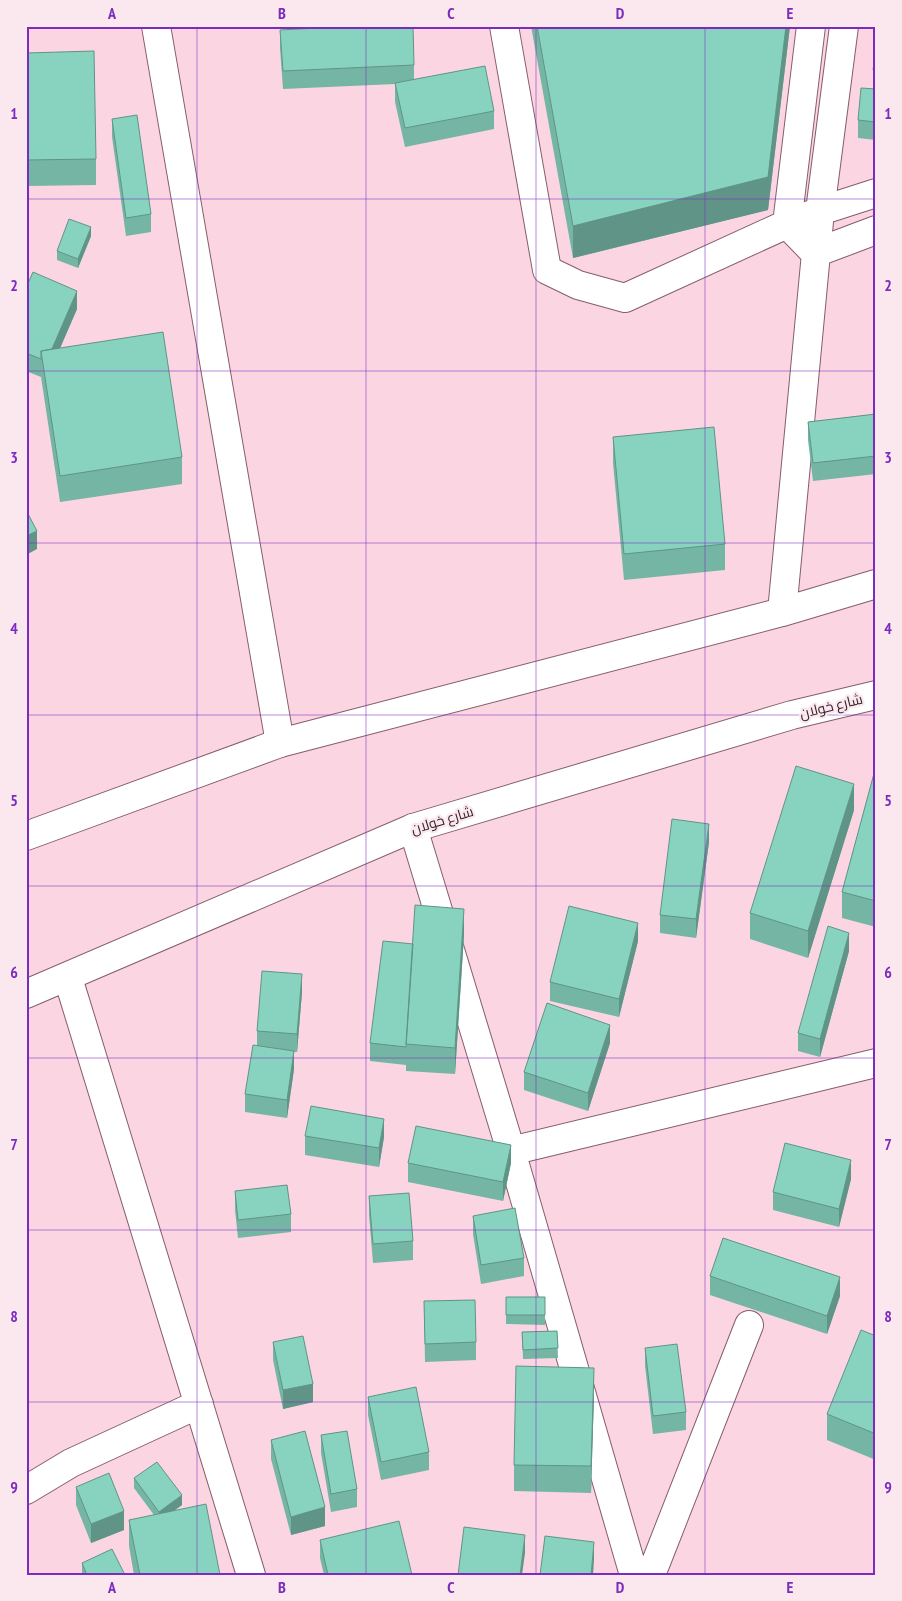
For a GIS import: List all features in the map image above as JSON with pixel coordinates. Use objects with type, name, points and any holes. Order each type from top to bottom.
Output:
[{"type":"street","points":[[156,26],[280,743]]},
{"type":"street","points":[[504,26],[547,270],[578,285],[625,298],[820,210],[876,193]]},
{"type":"street","points":[[787,224],[811,26]]},
{"type":"street","points":[[782,612],[815,253],[844,26]]},
{"type":"street","points":[[787,224],[815,253]]},
{"type":"street","points":[[815,253],[876,230]]},
{"type":"street","points":[[26,836],[280,743],[782,612],[876,584]]},
{"type":"street","name":"شارع خولان","points":[[26,994],[68,978],[413,828],[792,715],[876,695]]},
{"type":"street","points":[[413,828],[511,1151],[634,1575]]},
{"type":"street","points":[[68,978],[251,1575]]},
{"type":"street","points":[[511,1151],[876,1063]]},
{"type":"street","points":[[651,1575],[749,1325]]},
{"type":"street","points":[[26,1490],[71,1463],[199,1404]]},
{"type":"building","points":[[357,26],[413,26],[414,65],[283,71],[280,30]]},
{"type":"building","points":[[537,26],[786,26],[768,177],[573,226]]},
{"type":"building","points":[[876,50],[876,71],[873,70]]},
{"type":"building","points":[[94,51],[96,159],[26,160],[26,53]]},
{"type":"building","points":[[485,66],[494,111],[405,128],[395,83]]},
{"type":"building","points":[[861,88],[876,89],[876,122],[858,120]]},
{"type":"building","points":[[137,115],[151,214],[126,218],[112,119]]},
{"type":"building","points":[[69,219],[91,227],[78,259],[57,251]]},
{"type":"building","points":[[33,272],[77,291],[52,349],[41,351],[41,359],[26,353],[26,288]]},
{"type":"building","points":[[163,332],[182,457],[60,476],[41,351]]},
{"type":"building","points":[[876,414],[876,456],[813,463],[808,422]]},
{"type":"building","points":[[714,427],[725,544],[624,554],[613,437]]},
{"type":"building","points":[[26,510],[37,531],[26,536]]},
{"type":"building","points":[[796,766],[854,784],[808,931],[750,913]]},
{"type":"building","points":[[876,766],[876,901],[842,892]]},
{"type":"building","points":[[672,819],[709,824],[696,919],[660,915]]},
{"type":"building","points":[[415,905],[464,909],[455,1048],[406,1044]]},
{"type":"building","points":[[569,906],[638,923],[619,999],[550,982]]},
{"type":"building","points":[[828,926],[849,933],[820,1039],[798,1033]]},
{"type":"building","points":[[383,941],[413,944],[406,1047],[370,1043]]},
{"type":"building","points":[[262,971],[302,974],[297,1034],[257,1031]]},
{"type":"building","points":[[547,1003],[610,1025],[588,1093],[524,1072]]},
{"type":"building","points":[[253,1045],[294,1051],[287,1100],[245,1094]]},
{"type":"building","points":[[311,1106],[384,1119],[379,1148],[305,1136]]},
{"type":"building","points":[[416,1126],[511,1145],[503,1182],[408,1163]]},
{"type":"building","points":[[785,1143],[851,1160],[839,1209],[773,1192]]},
{"type":"building","points":[[287,1185],[291,1214],[238,1220],[235,1191]]},
{"type":"building","points":[[409,1193],[413,1241],[373,1244],[369,1196]]},
{"type":"building","points":[[515,1208],[524,1258],[481,1265],[473,1216]]},
{"type":"building","points":[[723,1238],[840,1277],[827,1316],[710,1276]]},
{"type":"building","points":[[506,1297],[545,1297],[545,1315],[506,1315]]},
{"type":"building","points":[[475,1300],[476,1342],[425,1344],[424,1301]]},
{"type":"building","points":[[861,1330],[876,1336],[876,1434],[827,1414]]},
{"type":"building","points":[[557,1331],[558,1348],[523,1350],[522,1332]]},
{"type":"building","points":[[303,1336],[313,1384],[283,1390],[273,1342]]},
{"type":"building","points":[[677,1344],[686,1412],[653,1416],[645,1348]]},
{"type":"building","points":[[516,1366],[594,1368],[591,1466],[514,1465]]},
{"type":"building","points":[[416,1387],[429,1452],[381,1462],[368,1397]]},
{"type":"building","points":[[305,1431],[325,1507],[291,1517],[271,1440]]},
{"type":"building","points":[[347,1431],[357,1489],[331,1494],[321,1435]]},
{"type":"building","points":[[157,1462],[182,1495],[159,1512],[134,1478]]},
{"type":"building","points":[[109,1473],[124,1511],[91,1524],[76,1487]]},
{"type":"building","points":[[206,1504],[220,1575],[140,1575],[129,1520]]},
{"type":"building","points":[[399,1521],[412,1575],[328,1575],[320,1540]]},
{"type":"building","points":[[464,1527],[525,1535],[520,1575],[458,1575]]},
{"type":"building","points":[[545,1536],[594,1542],[591,1575],[540,1575]]},
{"type":"building","points":[[112,1549],[125,1575],[87,1575],[82,1563]]}]
